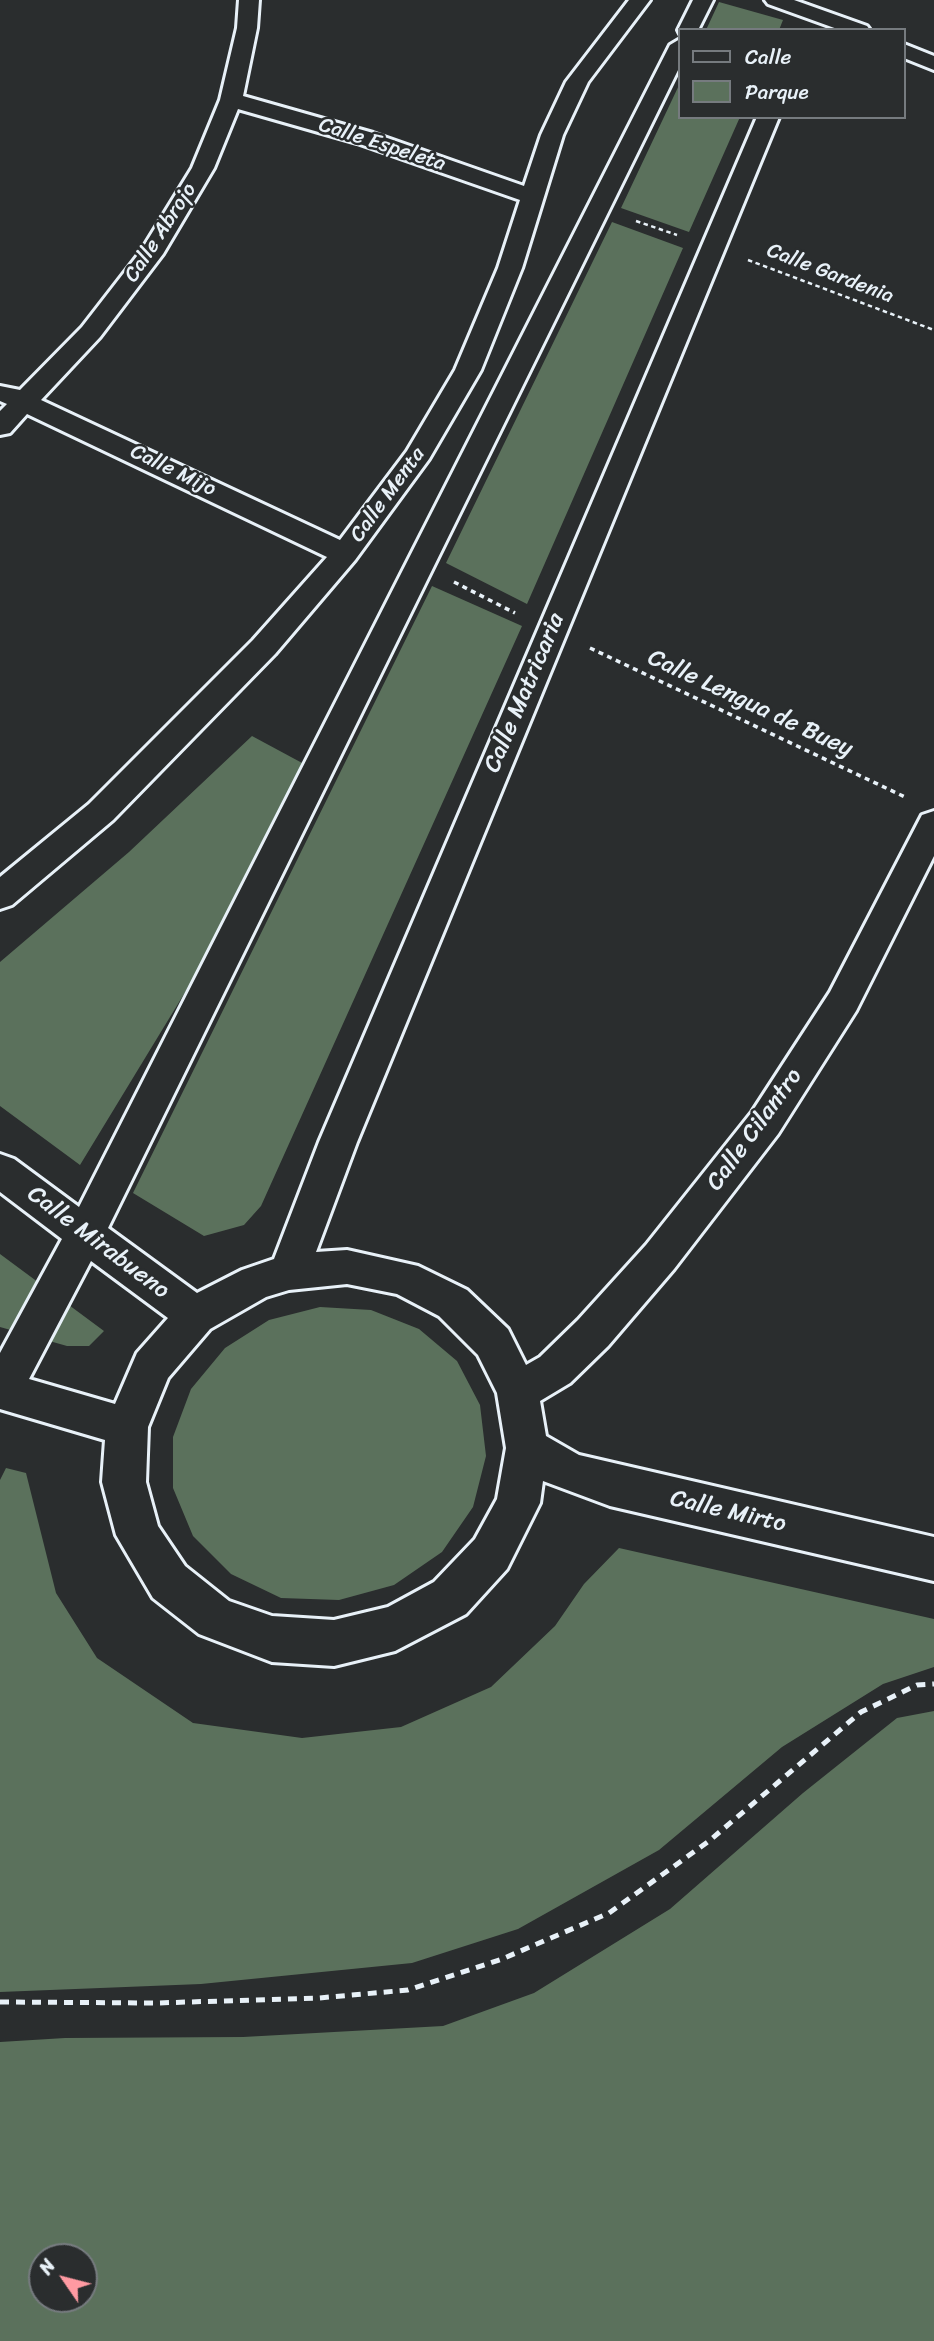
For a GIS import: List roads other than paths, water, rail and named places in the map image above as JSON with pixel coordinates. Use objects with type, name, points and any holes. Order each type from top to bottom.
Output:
[{"type":"street","name":"Calle Abrojo","points":[[0,427],[28,401],[91,332],[151,254],[203,168],[231,100],[247,28],[249,0]]},
{"type":"street","name":"Calle Menta","points":[[0,896],[101,812],[264,648],[345,554],[419,453],[468,370],[510,268],[552,135],[577,82],[639,0]]},
{"type":"street","points":[[689,28],[703,0]]},
{"type":"street","points":[[775,0],[808,21],[848,28]]},
{"type":"street","points":[[127,1427],[1,1390],[86,1232],[678,49]]},
{"type":"street","points":[[906,51],[934,64]]},
{"type":"street","name":"Calle Espeleta","points":[[231,100],[365,138],[531,196]]},
{"type":"street","name":"Calle Matricaria","points":[[289,1272],[338,1142],[767,119]]},
{"type":"street","name":"Calle Mijo","points":[[0,391],[28,401],[345,554]]},
{"type":"street","name":"Calle Cilantro","points":[[518,1392],[555,1370],[593,1334],[660,1257],[765,1123],[843,1001],[922,811]]},
{"type":"street","name":"Calle Mirabueno","points":[[0,1170],[196,1317]]},
{"type":"street","points":[[347,1267],[404,1278],[453,1303],[493,1342],[518,1392],[527,1448],[518,1503],[491,1554],[450,1598],[395,1628],[334,1643],[272,1639],[215,1618],[169,1582],[138,1535],[124,1482],[127,1427],[152,1366],[196,1317],[225,1297],[256,1282],[289,1272],[347,1267]]},
{"type":"street","name":"Calle Mirto","points":[[527,1448],[568,1472],[610,1485],[934,1559]]}]
